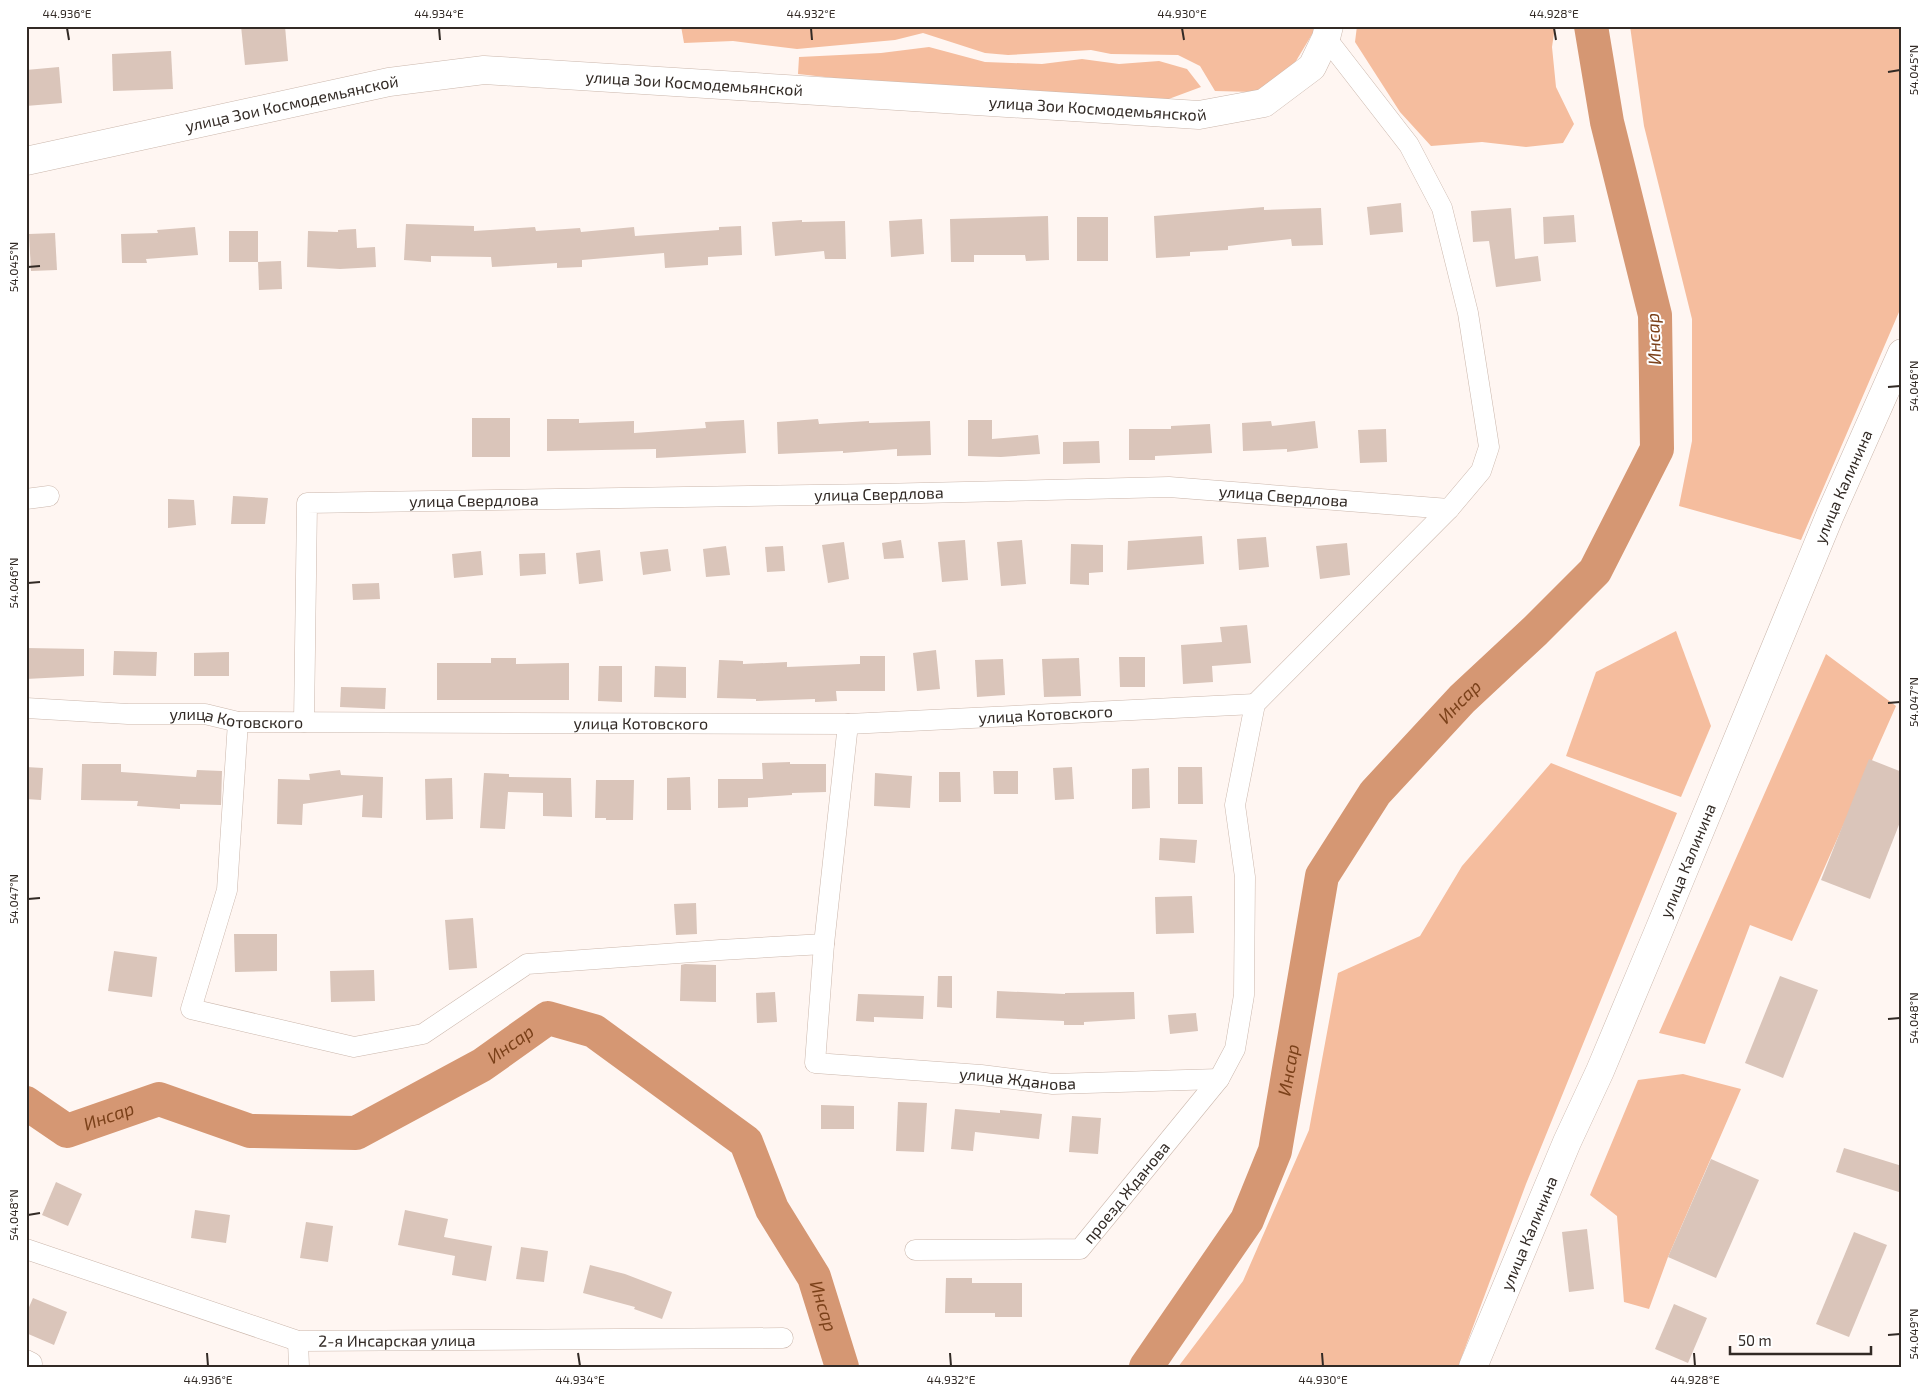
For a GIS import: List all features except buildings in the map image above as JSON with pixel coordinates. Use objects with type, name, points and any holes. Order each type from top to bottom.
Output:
[{"type":"street","name":"улица Зои Космодемьянской","points":[[26,161],[389,82],[484,70],[1199,115],[1264,103],[1312,67],[1328,32]]},
{"type":"street","points":[[1219,1079],[1235,1049],[1244,995],[1245,877],[1235,805],[1256,704],[1449,509],[1481,471],[1489,447],[1468,313],[1442,208],[1409,145],[1328,32]]},
{"type":"street","name":"улица Калинина","points":[[1473,1367],[1642,972],[1830,515],[1902,353]]},
{"type":"street","name":"улица Свердлова","points":[[304,722],[308,503],[878,494],[1170,487],[1449,509]]},
{"type":"street","points":[[26,498],[50,496]]},
{"type":"street","name":"улица Котовского","points":[[26,708],[128,714],[204,714],[238,722],[848,724],[1256,704]]},
{"type":"street","points":[[238,722],[228,890],[191,1009],[354,1047],[423,1034],[528,964],[710,950],[824,944],[848,724]]},
{"type":"street","name":"улица Жданова","points":[[824,944],[815,1063],[981,1075],[1053,1084],[1219,1079]]},
{"type":"street","name":"проезд Жданова","points":[[915,1250],[1080,1249],[1219,1079]]},
{"type":"street","name":"2-я Инсарская улица","points":[[26,1249],[298,1341],[783,1338]]},
{"type":"street","points":[[298,1341],[299,1367]]},
{"type":"shaded area","points":[[681,26],[1317,26],[1290,71],[1254,92],[1215,91],[1200,66],[1178,55],[1111,54],[1091,50],[1008,55],[985,53],[923,33],[895,40],[797,49],[733,41],[684,43]]},
{"type":"shaded area","points":[[1357,26],[1555,26],[1552,47],[1556,87],[1574,124],[1563,143],[1526,147],[1482,142],[1431,146],[1400,112],[1355,42]]},
{"type":"shaded area","points":[[1630,26],[1902,26],[1902,305],[1801,540],[1679,506],[1692,441],[1692,319],[1644,126]]},
{"type":"shaded area","points":[[929,47],[985,62],[1042,64],[1082,59],[1119,64],[1159,61],[1187,69],[1201,87],[1166,100],[933,89],[798,74],[799,57],[881,53]]},
{"type":"shaded area","points":[[1676,631],[1711,726],[1681,797],[1566,756],[1596,672]]},
{"type":"shaded area","points":[[1826,654],[1896,706],[1792,941],[1750,925],[1705,1044],[1659,1033]]},
{"type":"shaded area","points":[[1551,763],[1677,813],[1526,1184],[1458,1367],[1178,1367],[1243,1281],[1309,1130],[1338,973],[1420,936],[1462,866]]},
{"type":"shaded area","points":[[1683,1074],[1741,1089],[1668,1257],[1649,1309],[1624,1302],[1617,1216],[1590,1195],[1638,1080]]},
{"type":"waterway","name":"Инсар","points":[[1146,1367],[1247,1220],[1275,1151],[1322,876],[1375,793],[1462,699],[1535,631],[1595,571],[1657,449],[1655,315],[1607,122],[1591,26]]},
{"type":"waterway","name":"Инсар","points":[[26,1103],[67,1131],[159,1099],[250,1131],[356,1133],[482,1065],[548,1018],[594,1031],[746,1142],[772,1209],[814,1277],[842,1367]]}]
